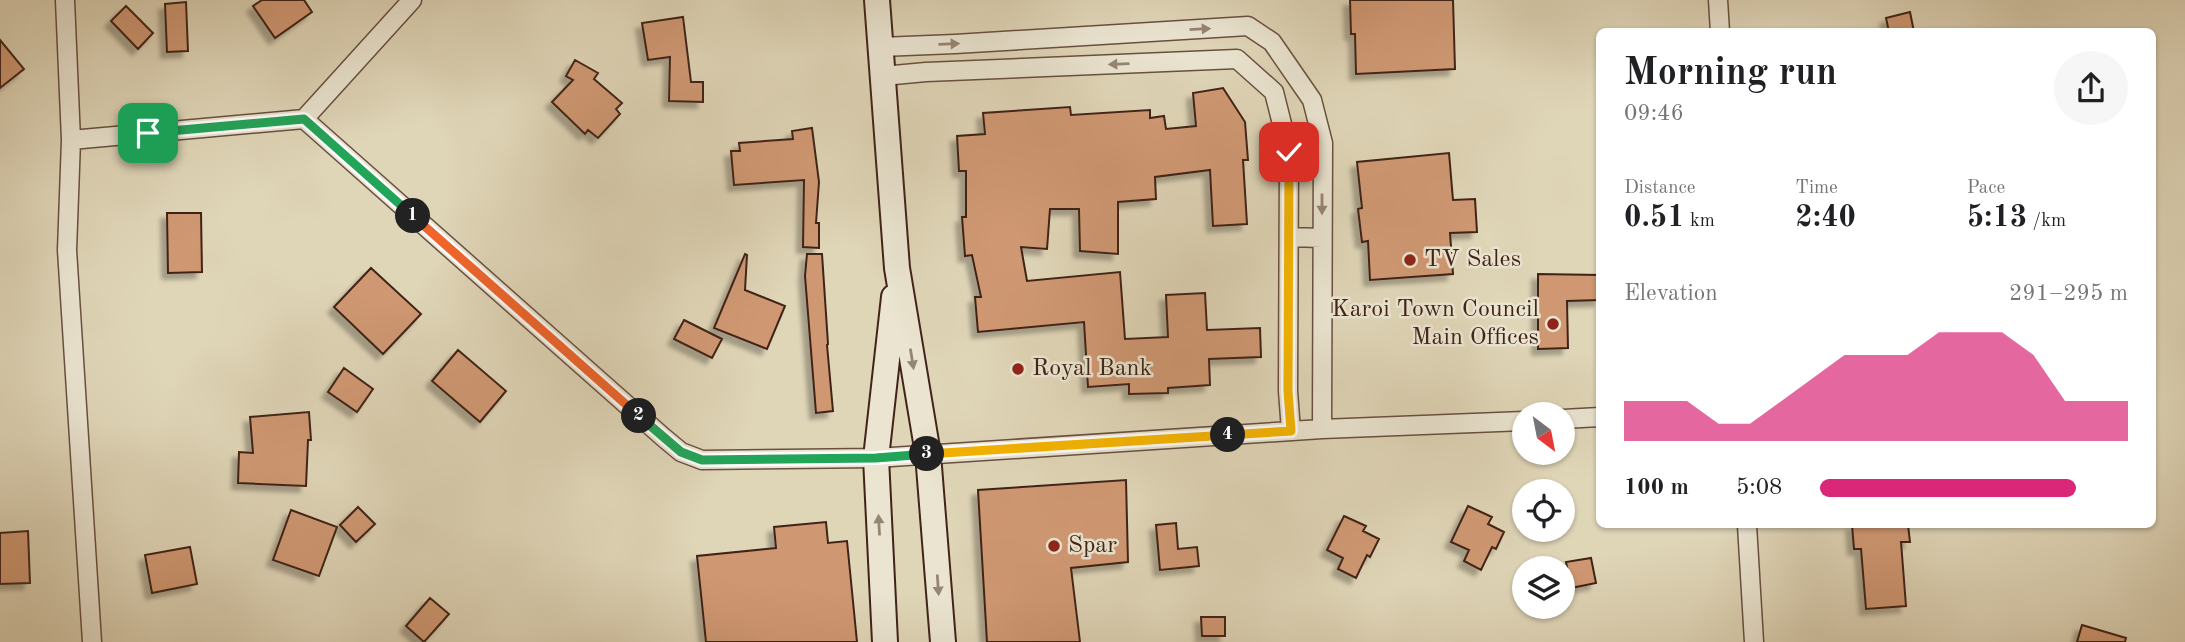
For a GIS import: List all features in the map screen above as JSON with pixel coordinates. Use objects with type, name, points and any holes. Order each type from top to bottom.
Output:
[{"type":"street","points":[[65,0],[71,140],[67,250],[92,642]]},
{"type":"street","points":[[71,140],[304,119],[412,0]]},
{"type":"street","points":[[877,0],[897,268],[928,454],[943,642]]},
{"type":"street","points":[[1718,0],[1720,28]]},
{"type":"street","points":[[881,47],[1248,26],[1272,42],[1312,100],[1322,143],[1322,429]]},
{"type":"street","points":[[1167,31],[1168,62]]},
{"type":"street","points":[[883,76],[1237,59],[1274,92],[1289,152],[1288,391],[1291,431]]},
{"type":"street","points":[[304,119],[681,452],[702,460],[876,458],[1322,429],[1512,421]]},
{"type":"street","points":[[1289,237],[1322,238]]},
{"type":"street","points":[[885,642],[876,458],[897,268]]},
{"type":"street","points":[[1575,418],[1596,417]]},
{"type":"street","points":[[1747,528],[1754,642]]},
{"type":"building","points":[[262,0],[304,0],[312,12],[275,38],[253,6]]},
{"type":"building","points":[[1350,0],[1453,0],[1455,69],[1356,74],[1355,34],[1351,34]]},
{"type":"building","points":[[186,2],[188,51],[167,52],[165,4]]},
{"type":"building","points":[[126,6],[153,33],[138,49],[111,21]]},
{"type":"building","points":[[1910,12],[1913,28],[1888,28],[1886,18]]},
{"type":"building","points":[[683,17],[691,82],[703,82],[703,102],[669,101],[670,57],[648,60],[642,23]]},
{"type":"building","points":[[0,40],[24,69],[0,88]]},
{"type":"building","points":[[575,60],[598,73],[594,79],[622,103],[616,109],[620,114],[598,138],[588,130],[585,134],[552,102],[573,80],[566,76]]},
{"type":"building","points":[[1223,88],[1245,122],[1248,160],[1243,160],[1247,224],[1213,226],[1210,170],[1155,177],[1156,199],[1118,202],[1118,254],[1080,251],[1079,209],[1050,209],[1047,249],[1021,247],[1027,281],[1120,272],[1125,339],[1168,337],[1166,295],[1205,293],[1207,330],[1260,328],[1261,357],[1209,359],[1210,385],[1168,388],[1168,393],[1129,394],[1129,384],[1088,387],[1084,322],[978,332],[975,297],[981,297],[972,255],[965,256],[962,217],[966,217],[966,171],[959,171],[957,136],[985,134],[983,113],[1070,107],[1071,115],[1150,110],[1150,118],[1164,116],[1166,129],[1196,126],[1193,93]]},
{"type":"building","points":[[812,128],[819,182],[816,223],[819,223],[819,248],[803,247],[804,180],[734,185],[731,151],[740,151],[739,143],[793,139],[792,131]]},
{"type":"building","points":[[1449,153],[1453,200],[1475,199],[1477,232],[1450,233],[1453,274],[1370,280],[1368,241],[1362,242],[1358,209],[1362,208],[1357,162]]},
{"type":"building","points":[[167,213],[201,213],[202,272],[168,273]]},
{"type":"building","points":[[745,254],[745,290],[785,306],[767,349],[714,328]]},
{"type":"building","points":[[807,254],[822,254],[833,411],[816,413],[805,276]]},
{"type":"building","points":[[371,268],[421,314],[383,354],[334,307]]},
{"type":"building","name":"Karoi Town Council Main Offices","points":[[1538,274],[1596,275],[1596,300],[1567,301],[1568,348],[1538,349]]},
{"type":"building","points":[[684,320],[722,339],[712,358],[674,339]]},
{"type":"building","points":[[458,350],[506,391],[480,422],[432,381]]},
{"type":"building","points":[[344,368],[373,389],[357,412],[328,392]]},
{"type":"building","points":[[309,412],[311,440],[308,440],[306,486],[238,483],[239,452],[253,453],[250,417]]},
{"type":"building","name":"Spar","points":[[1126,480],[1128,562],[1071,568],[1080,642],[987,642],[978,490]]},
{"type":"building","points":[[1468,506],[1492,517],[1488,524],[1504,532],[1496,549],[1492,547],[1481,570],[1464,561],[1469,550],[1451,542]]},
{"type":"building","points":[[358,507],[375,524],[356,542],[340,525]]},
{"type":"building","points":[[291,510],[337,527],[319,576],[273,560]]},
{"type":"building","points":[[1344,516],[1366,526],[1363,531],[1379,539],[1370,557],[1367,555],[1356,578],[1338,569],[1343,558],[1327,550]]},
{"type":"building","points":[[826,522],[828,543],[847,541],[857,642],[706,642],[697,556],[776,548],[774,527]]},
{"type":"building","points":[[1176,523],[1178,549],[1197,547],[1199,566],[1160,570],[1156,525]]},
{"type":"building","points":[[1852,528],[1908,528],[1910,542],[1901,542],[1906,606],[1866,609],[1861,549],[1854,549]]},
{"type":"building","points":[[28,531],[30,583],[0,584],[0,533]]},
{"type":"building","points":[[190,547],[197,584],[152,593],[145,555]]},
{"type":"building","points":[[1591,558],[1596,583],[1575,587],[1575,561]]},
{"type":"building","points":[[430,598],[449,614],[424,642],[406,626]]},
{"type":"building","points":[[1201,617],[1225,617],[1225,636],[1202,636]]},
{"type":"building","points":[[2082,625],[2126,638],[2125,642],[2077,642]]},
{"type":"place","name":"TV Sales","points":[[1410,260]]},
{"type":"place","name":"Karoi Town Council Main Offices","points":[[1553,324]]},
{"type":"place","name":"Royal Bank","points":[[1018,369]]},
{"type":"place","name":"Spar","points":[[1054,546]]},
{"type":"route","points":[[148,133],[304,119],[663,437],[681,452],[702,460],[876,458],[1291,431],[1288,391],[1289,152]]}]
